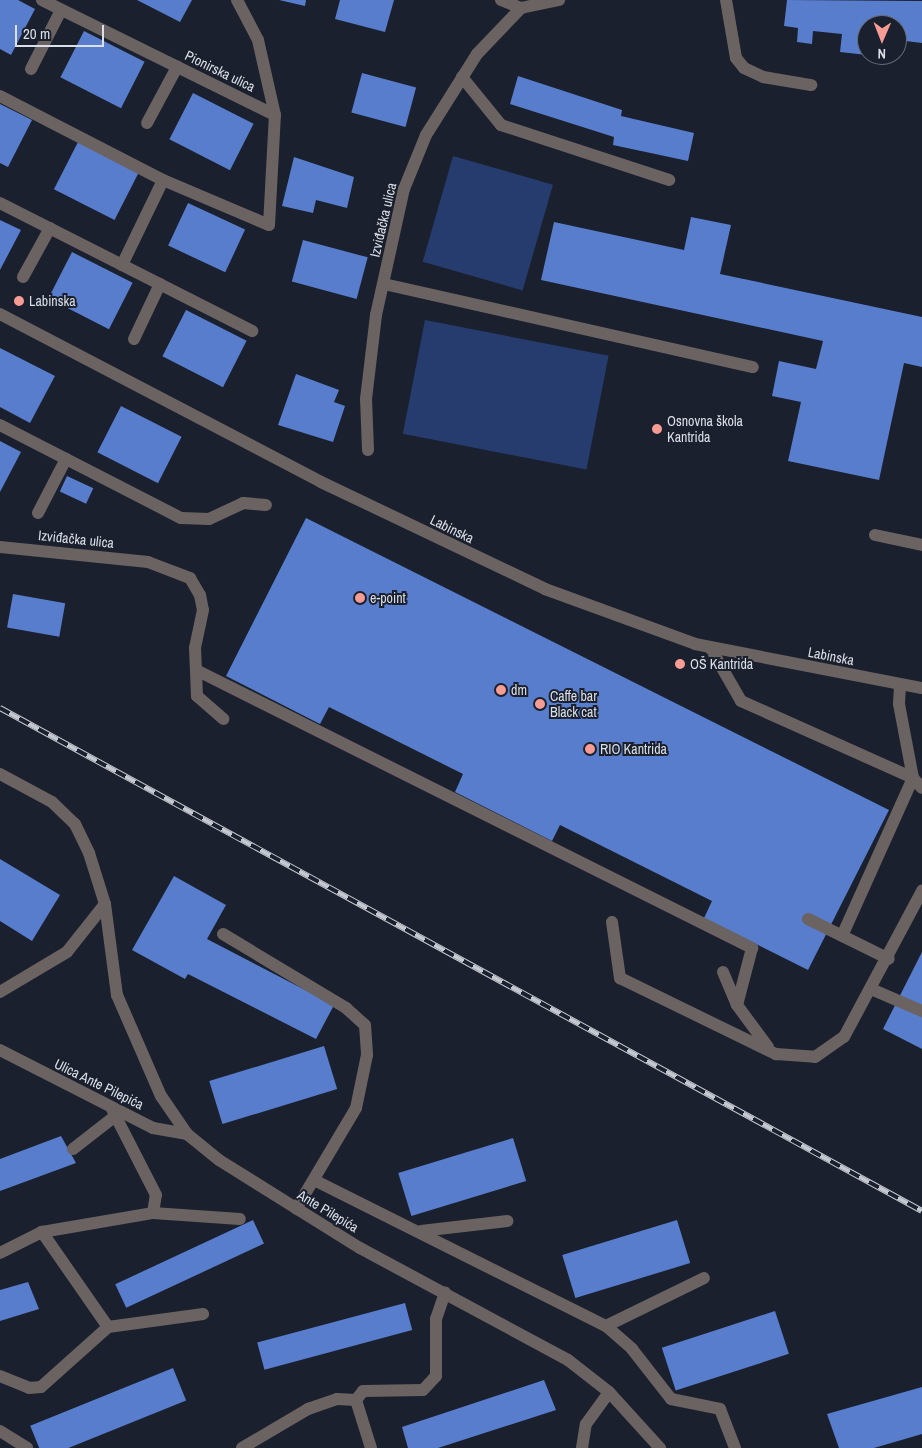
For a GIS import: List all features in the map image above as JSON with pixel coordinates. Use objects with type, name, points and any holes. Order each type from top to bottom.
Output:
[{"type":"street","name":"Pionirska ulica","points":[[42,0],[275,115]]},
{"type":"street","name":"Pionirska ulica","points":[[237,0],[258,40],[275,115]]},
{"type":"street","points":[[501,0],[521,8],[559,0]]},
{"type":"street","points":[[726,0],[736,58],[744,68],[763,77],[811,85]]},
{"type":"street","name":"Izviđačka ulica","points":[[368,450],[366,400],[384,284],[404,189],[426,135],[462,77],[477,54],[521,8]]},
{"type":"street","points":[[31,69],[61,10]]},
{"type":"street","points":[[147,123],[177,67]]},
{"type":"street","points":[[462,77],[501,124],[669,180]]},
{"type":"street","points":[[0,96],[163,180],[269,225],[275,115]]},
{"type":"street","points":[[122,265],[163,180]]},
{"type":"street","points":[[0,203],[252,330]]},
{"type":"street","points":[[23,277],[50,228]]},
{"type":"street","points":[[134,339],[160,284]]},
{"type":"street","points":[[384,284],[753,367]]},
{"type":"street","name":"Labinska","points":[[0,314],[442,541],[640,627],[710,647],[922,688]]},
{"type":"street","points":[[0,425],[181,518],[209,519],[243,503],[266,505]]},
{"type":"street","points":[[38,513],[66,459]]},
{"type":"street","points":[[875,535],[922,545]]},
{"type":"street","name":"Izviđačka ulica","points":[[0,547],[148,562],[190,578],[200,595],[203,610],[196,670],[197,696],[224,719]]},
{"type":"street","points":[[710,647],[741,700],[913,778],[922,788]]},
{"type":"street","points":[[196,670],[752,948],[737,1005]]},
{"type":"street","points":[[842,936],[913,778],[899,704],[900,685]]},
{"type":"street","points":[[0,774],[52,802],[75,824],[90,853],[104,904],[67,952],[0,992]]},
{"type":"street","points":[[612,922],[620,978],[776,1054],[815,1057],[844,1037],[888,959],[922,891]]},
{"type":"street","name":"Ante Pilepića","points":[[104,904],[116,995],[161,1096],[187,1134],[219,1160],[296,1209],[568,1360],[609,1392],[660,1448]]},
{"type":"street","points":[[808,919],[888,959]]},
{"type":"street","points":[[223,934],[346,1008],[365,1025],[367,1054],[356,1108],[296,1209]]},
{"type":"street","points":[[723,972],[737,1005],[758,1037],[776,1054]]},
{"type":"street","points":[[871,989],[922,1011]]},
{"type":"street","name":"Ulica Ante Pilepića","points":[[0,1050],[112,1112],[153,1128],[187,1134]]},
{"type":"street","points":[[73,1149],[112,1112],[156,1195],[153,1213]]},
{"type":"street","points":[[314,1180],[422,1231],[606,1326],[632,1349],[671,1399],[720,1409],[735,1448]]},
{"type":"street","points":[[0,1253],[42,1232],[153,1213],[240,1219]]},
{"type":"street","points":[[422,1231],[508,1221]]},
{"type":"street","points":[[42,1232],[108,1327]]},
{"type":"street","points":[[606,1326],[704,1278]]},
{"type":"street","points":[[356,1400],[363,1391],[422,1390],[436,1376],[436,1319],[445,1293]]},
{"type":"street","points":[[0,1376],[29,1388],[40,1387],[108,1327],[203,1314]]},
{"type":"street","points":[[582,1448],[586,1424],[609,1392]]},
{"type":"street","points":[[242,1448],[308,1409],[337,1399],[356,1400]]},
{"type":"street","points":[[356,1400],[371,1448]]},
{"type":"street","points":[[0,1431],[27,1448]]},
{"type":"shaded area","points":[[453,156],[553,185],[523,290],[423,262]]},
{"type":"shaded area","points":[[425,320],[609,356],[586,470],[403,434]]},
{"type":"building","points":[[0,0],[18,0],[35,9],[11,55],[0,49]]},
{"type":"building","points":[[137,0],[192,0],[180,22]]},
{"type":"building","points":[[279,0],[306,0],[305,6]]},
{"type":"building","points":[[340,0],[394,0],[385,32],[335,19]]},
{"type":"building","points":[[787,0],[922,1],[922,43],[907,41],[907,15],[857,15],[857,54],[840,52],[842,34],[813,31],[812,44],[797,42],[798,28],[784,26]]},
{"type":"building","points":[[84,31],[145,62],[121,108],[60,77]]},
{"type":"building","points":[[362,73],[416,87],[405,127],[351,113]]},
{"type":"building","points":[[518,76],[622,110],[621,116],[694,133],[688,161],[613,145],[614,137],[510,104]]},
{"type":"building","points":[[193,93],[254,124],[230,170],[169,139]]},
{"type":"building","points":[[0,104],[32,120],[8,167],[0,163]]},
{"type":"building","points":[[78,142],[139,173],[115,220],[54,189]]},
{"type":"building","points":[[294,157],[354,177],[347,208],[316,200],[313,213],[282,206]]},
{"type":"building","points":[[188,203],[245,230],[225,272],[168,246]]},
{"type":"building","points":[[691,217],[731,225],[720,274],[922,317],[922,367],[904,363],[879,480],[788,461],[801,402],[772,396],[779,361],[816,369],[823,341],[541,280],[554,222],[684,250]]},
{"type":"building","points":[[0,220],[21,230],[0,270]]},
{"type":"building","points":[[303,240],[368,257],[357,299],[292,282]]},
{"type":"building","points":[[72,252],[133,283],[109,329],[48,298]]},
{"type":"building","points":[[186,310],[247,341],[223,387],[162,356]]},
{"type":"building","points":[[0,348],[55,376],[30,423],[0,407]]},
{"type":"building","points":[[296,374],[339,390],[334,402],[345,406],[333,442],[278,425]]},
{"type":"building","points":[[121,406],[182,437],[158,483],[97,452]]},
{"type":"building","points":[[0,441],[21,452],[0,492]]},
{"type":"building","points":[[67,476],[93,488],[86,504],[60,491]]},
{"type":"building","name":"RIO Kantrida","points":[[306,518],[889,810],[808,970],[704,918],[712,901],[560,825],[552,841],[455,792],[463,774],[329,707],[320,724],[226,676]]},
{"type":"building","points":[[13,594],[65,603],[59,637],[7,627]]},
{"type":"building","points":[[0,859],[60,895],[32,941],[0,921]]},
{"type":"building","points":[[174,876],[226,905],[207,939],[334,1005],[316,1039],[188,974],[185,979],[132,950]]},
{"type":"building","points":[[922,952],[922,1049],[883,1029]]},
{"type":"building","points":[[324,1046],[337,1089],[222,1124],[209,1081]]},
{"type":"building","points":[[61,1136],[76,1163],[0,1191],[0,1159]]},
{"type":"building","points":[[513,1138],[526,1181],[411,1216],[398,1173]]},
{"type":"building","points":[[253,1220],[264,1244],[126,1308],[115,1284]]},
{"type":"building","points":[[677,1220],[690,1263],[575,1298],[562,1255]]},
{"type":"building","points":[[28,1282],[39,1309],[0,1321],[0,1290]]},
{"type":"building","points":[[405,1303],[412,1330],[264,1370],[257,1343]]},
{"type":"building","points":[[775,1311],[789,1354],[676,1391],[662,1348]]},
{"type":"building","points":[[173,1368],[186,1400],[68,1448],[39,1448],[30,1426]]},
{"type":"building","points":[[544,1380],[556,1410],[438,1448],[408,1448],[402,1427]]},
{"type":"building","points":[[922,1387],[922,1434],[874,1448],[839,1448],[827,1414]]},
{"type":"railway","points":[[0,708],[922,1211]]},
{"type":"place","name":"Labinska","points":[[19,301]]},
{"type":"place","name":"Osnovna škola Kantrida","points":[[657,429]]},
{"type":"place","name":"e-point","points":[[360,598]]},
{"type":"place","name":"OŠ Kantrida","points":[[680,664]]},
{"type":"place","name":"dm","points":[[501,690]]},
{"type":"place","name":"Caffe bar Black cat","points":[[540,704]]},
{"type":"place","name":"RIO Kantrida","points":[[590,749]]}]
